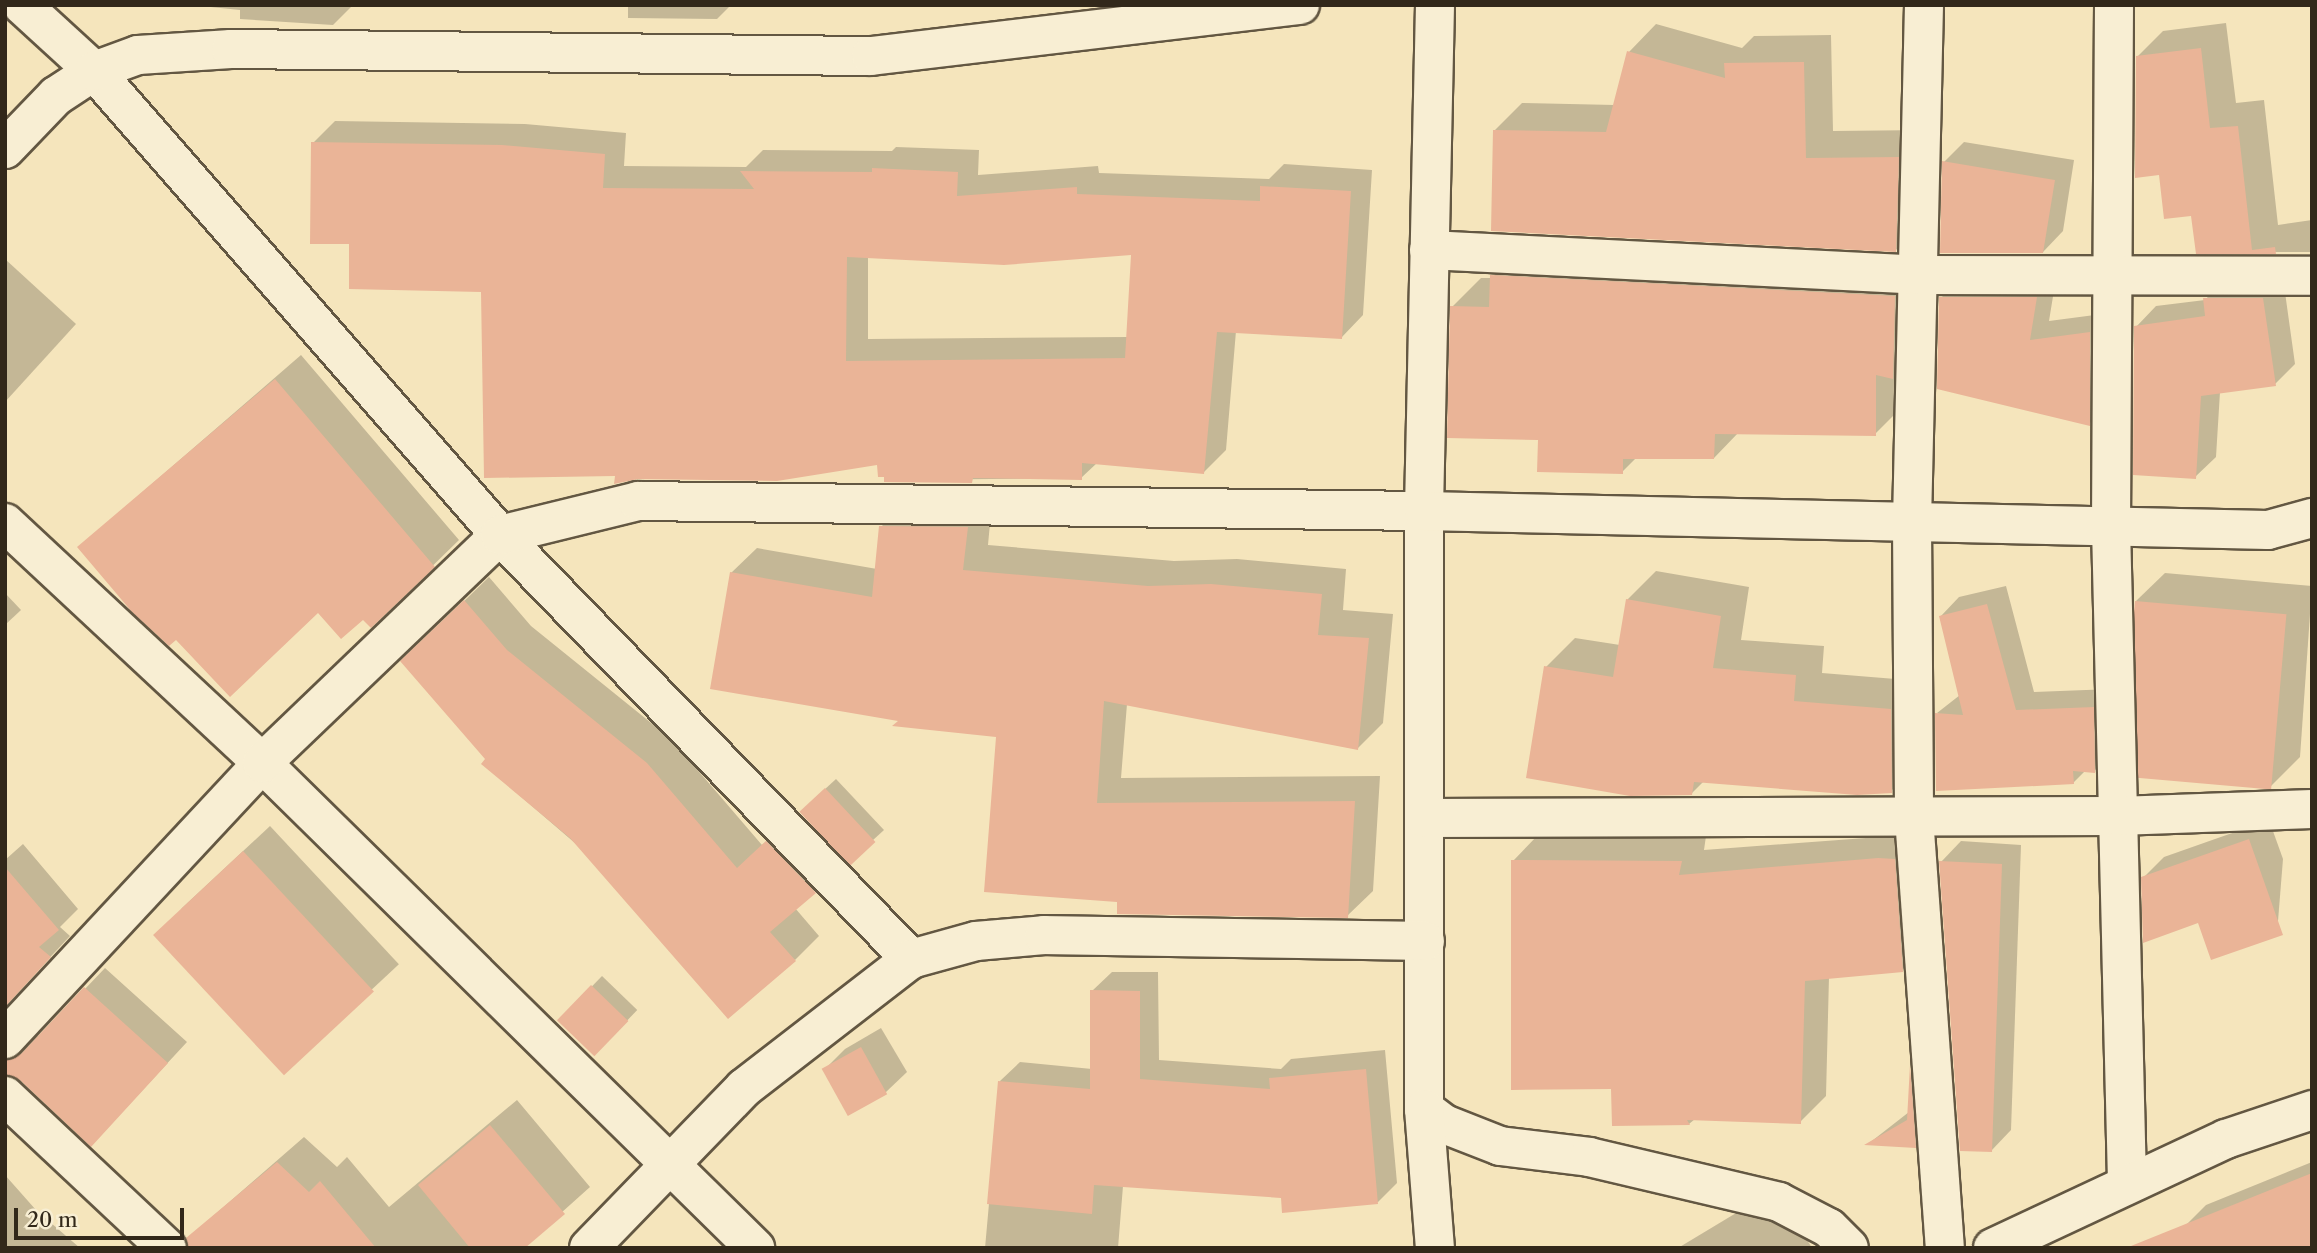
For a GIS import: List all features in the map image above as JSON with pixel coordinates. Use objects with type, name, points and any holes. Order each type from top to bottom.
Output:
[{"type":"street","points":[[22,5],[94,71],[500,534],[911,960]]},
{"type":"street","points":[[5,149],[56,96],[94,71],[138,54],[231,49],[871,56],[1300,5]]},
{"type":"street","points":[[1435,5],[1424,511],[1424,1109],[1435,1248]]},
{"type":"street","points":[[1924,5],[1912,523],[1914,817],[1945,1248]]},
{"type":"street","points":[[2113,5],[2111,527],[2127,1182]]},
{"type":"street","points":[[1429,250],[1918,275],[2112,278],[2312,276]]},
{"type":"street","points":[[5,1039],[262,763],[500,534],[638,502],[1424,511],[2268,530],[2312,518]]},
{"type":"street","points":[[5,523],[262,763],[755,1248]]},
{"type":"street","points":[[1426,818],[2118,816],[2312,809]]},
{"type":"street","points":[[589,1248],[668,1162],[744,1088],[911,960],[976,941],[1044,935],[1425,941]]},
{"type":"street","points":[[5,1096],[167,1248]]},
{"type":"street","points":[[1424,1109],[1444,1124],[1500,1146],[1589,1157],[1779,1202],[1829,1228],[1849,1248]]},
{"type":"street","points":[[1993,1248],[2127,1182],[2226,1139],[2312,1110]]},
{"type":"building","points":[[2201,48],[2210,128],[2238,126],[2252,250],[2275,247],[2276,254],[2196,254],[2191,216],[2164,219],[2159,175],[2135,178],[2136,56]]},
{"type":"building","points":[[1627,51],[1725,78],[1724,63],[1804,62],[1806,158],[1899,157],[1896,252],[1491,231],[1493,130],[1606,132]]},
{"type":"building","points":[[311,142],[502,145],[605,154],[603,188],[754,189],[740,171],[872,172],[872,168],[958,172],[957,196],[1077,187],[1077,194],[1260,201],[1260,186],[1351,191],[1342,339],[1217,332],[1204,474],[1082,463],[1082,480],[973,478],[972,483],[884,482],[884,477],[878,477],[877,465],[777,481],[638,479],[614,484],[615,476],[484,478],[481,292],[349,289],[349,244],[310,244]],"holes":[[[1131,255],[1125,358],[846,361],[847,257],[1004,265]]]},
{"type":"building","points":[[1942,161],[2055,180],[2043,253],[1940,253]]},
{"type":"building","points":[[1490,275],[1895,296],[1893,379],[1876,375],[1876,436],[1715,434],[1714,459],[1623,459],[1623,474],[1537,472],[1538,440],[1447,438],[1450,306],[1489,307]]},
{"type":"building","points":[[1939,297],[2037,297],[2030,340],[2090,332],[2090,426],[1937,389]]},
{"type":"building","points":[[2203,298],[2263,298],[2276,386],[2201,396],[2196,479],[2133,475],[2134,326],[2205,316]]},
{"type":"building","points":[[275,379],[435,567],[371,628],[363,620],[341,639],[318,613],[230,697],[176,640],[169,646],[132,612],[77,547]]},
{"type":"building","points":[[879,526],[968,527],[963,570],[1148,586],[1211,584],[1322,594],[1318,635],[1369,638],[1358,750],[1104,701],[1097,803],[1355,801],[1348,918],[1117,914],[1117,902],[984,892],[996,737],[892,726],[898,721],[710,689],[730,572],[872,597]]},
{"type":"building","points":[[1626,599],[1721,616],[1713,668],[1796,675],[1794,701],[1891,709],[1892,793],[1857,795],[1694,782],[1692,795],[1630,796],[1526,778],[1544,666],[1613,677]]},
{"type":"building","points":[[464,600],[507,650],[647,763],[737,868],[766,841],[816,893],[770,932],[796,961],[728,1019],[570,838],[481,764],[485,759],[400,661]]},
{"type":"building","points":[[2135,601],[2286,614],[2271,790],[2120,776]]},
{"type":"building","points":[[1987,604],[2016,710],[2094,707],[2095,773],[2073,771],[2074,784],[1936,791],[1935,713],[1963,715],[1939,616]]},
{"type":"building","points":[[825,788],[875,842],[850,866],[799,812]]},
{"type":"building","points":[[2249,839],[2283,935],[2211,960],[2198,923],[2143,943],[2141,877]]},
{"type":"building","points":[[243,851],[374,991],[284,1075],[153,935]]},
{"type":"building","points":[[1878,858],[1895,859],[1903,972],[1805,981],[1801,1124],[1687,1120],[1690,1125],[1612,1126],[1611,1089],[1511,1090],[1511,860],[1682,861],[1679,875]]},
{"type":"building","points":[[1939,861],[2002,864],[1992,1152],[1960,1151]]},
{"type":"building","points":[[5,867],[59,930],[39,947],[51,957],[5,1007]]},
{"type":"building","points":[[591,985],[628,1021],[594,1056],[557,1020]]},
{"type":"building","points":[[84,987],[168,1063],[91,1147],[20,1080],[5,1075],[5,1060],[21,1054]]},
{"type":"building","points":[[1090,990],[1140,991],[1140,1079],[1270,1089],[1269,1078],[1366,1069],[1378,1204],[1282,1213],[1281,1198],[1094,1185],[1092,1214],[987,1204],[998,1081],[1090,1089]]},
{"type":"building","points":[[861,1047],[887,1094],[848,1116],[822,1069]]},
{"type":"building","points":[[1910,1065],[1916,1148],[1864,1145],[1907,1120]]},
{"type":"building","points":[[490,1125],[565,1214],[525,1248],[470,1248],[418,1185]]},
{"type":"building","points":[[277,1162],[309,1192],[320,1181],[376,1248],[188,1248],[186,1238]]},
{"type":"building","points":[[2312,1173],[2312,1248],[2131,1246]]}]
